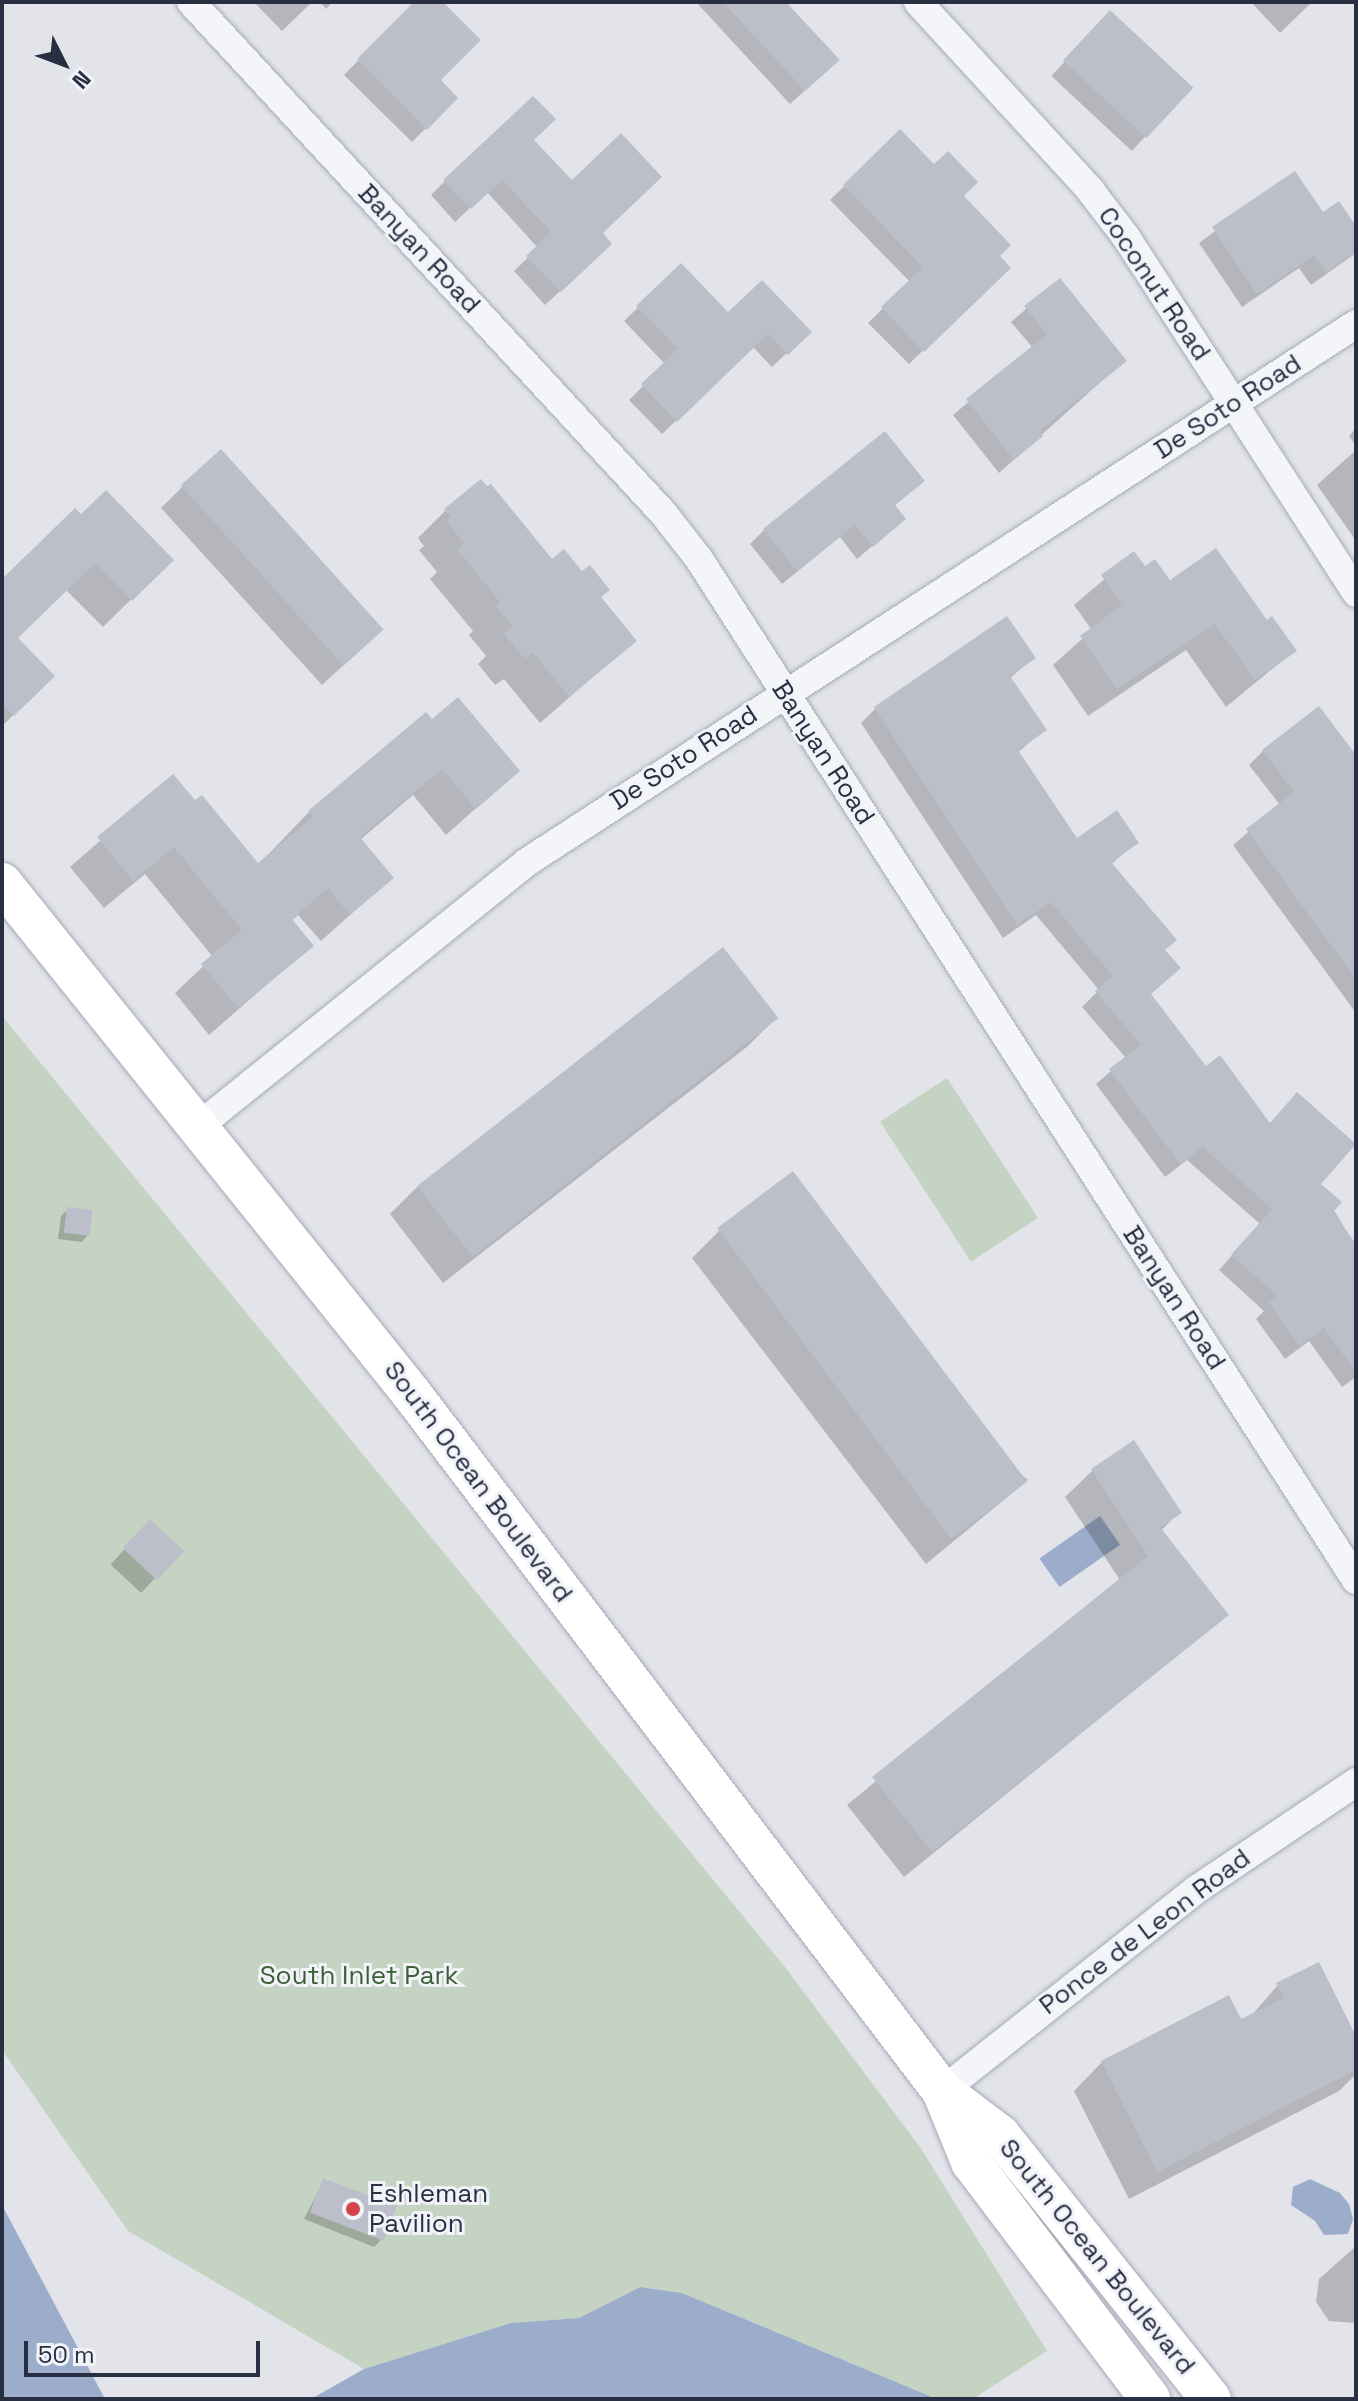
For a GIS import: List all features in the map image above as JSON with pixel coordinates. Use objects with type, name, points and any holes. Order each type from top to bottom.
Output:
[{"type":"main road","name":"South Ocean Boulevard","points":[[2,883],[200,1125],[411,1393],[942,2091],[971,2162],[1150,2399]]},
{"type":"main road","name":"South Ocean Boulevard","points":[[942,2091],[1000,2135],[1211,2399]]},
{"type":"street","name":"Banyan Road","points":[[191,2],[663,513],[699,559],[1356,1580]]},
{"type":"street","name":"Coconut Road","points":[[918,2],[1090,190],[1356,593]]},
{"type":"street","name":"De Soto Road","points":[[200,1125],[507,876],[784,692],[1356,324]]},
{"type":"street","name":"Ponce de Leon Road","points":[[942,2091],[1197,1889],[1356,1782]]},
{"type":"green space","name":"South Inlet Park","points":[[2,1016],[785,1967],[920,2147],[1047,2351],[973,2399],[937,2399],[682,2293],[640,2287],[579,2318],[511,2323],[364,2369],[128,2231],[2,2050]]},
{"type":"green space","points":[[947,1078],[1038,1218],[971,1262],[880,1122]]},
{"type":"water","points":[[1100,1516],[1120,1545],[1059,1587],[1039,1558]]},
{"type":"water","points":[[1310,2179],[1340,2193],[1349,2204],[1353,2219],[1348,2234],[1324,2235],[1315,2221],[1291,2205],[1293,2187]]},
{"type":"water","points":[[2,2205],[105,2399],[2,2399]]},
{"type":"water","points":[[640,2287],[682,2293],[937,2399],[311,2399],[364,2369],[511,2323],[579,2318]]},
{"type":"building","points":[[414,2],[443,2],[481,40],[441,80],[458,98],[427,130],[357,59]]},
{"type":"building","points":[[723,2],[786,2],[840,60],[805,91]]},
{"type":"building","points":[[1110,10],[1193,88],[1146,138],[1063,60]]},
{"type":"building","points":[[533,96],[556,119],[534,140],[572,180],[621,133],[662,177],[603,233],[612,244],[561,292],[526,256],[551,232],[502,180],[471,209],[443,180]]},
{"type":"building","points":[[900,129],[934,164],[948,151],[978,182],[964,196],[1011,245],[1000,256],[1011,268],[924,352],[881,307],[923,267],[843,185]]},
{"type":"building","points":[[1295,171],[1323,212],[1339,201],[1356,226],[1356,252],[1326,272],[1314,255],[1257,294],[1212,227]]},
{"type":"building","points":[[681,263],[728,312],[762,280],[812,332],[788,355],[768,334],[677,422],[641,384],[678,349],[636,306]]},
{"type":"building","points":[[1060,278],[1127,361],[1039,431],[1043,436],[1014,460],[966,399],[1047,334],[1024,306]]},
{"type":"building","points":[[885,431],[925,481],[895,505],[906,519],[873,547],[855,525],[797,571],[763,529]]},
{"type":"building","points":[[221,449],[384,630],[343,666],[181,485]]},
{"type":"building","points":[[481,479],[487,486],[491,484],[552,559],[564,549],[582,571],[590,565],[610,590],[601,597],[637,641],[569,697],[533,652],[525,659],[504,634],[513,627],[496,606],[500,602],[457,549],[464,543],[446,521],[451,517],[444,509]]},
{"type":"building","points":[[106,490],[174,560],[132,601],[95,563],[18,638],[55,676],[14,716],[2,703],[2,579],[75,508],[81,514]]},
{"type":"building","points":[[1216,548],[1267,620],[1272,616],[1297,651],[1255,680],[1215,624],[1117,689],[1080,636],[1122,605],[1101,575],[1134,551],[1145,566],[1155,559],[1170,580]]},
{"type":"building","points":[[1007,616],[1036,658],[1010,676],[1047,730],[1018,750],[1077,838],[1117,810],[1139,843],[1111,862],[1177,940],[1165,950],[1181,968],[1151,994],[1206,1066],[1220,1055],[1270,1123],[1297,1092],[1356,1144],[1321,1184],[1342,1202],[1333,1212],[1356,1244],[1356,1372],[1324,1328],[1300,1346],[1269,1303],[1278,1296],[1231,1255],[1272,1209],[1203,1147],[1180,1164],[1109,1069],[1141,1045],[1095,991],[1113,976],[1051,902],[1017,925],[874,707]]},
{"type":"building","points":[[458,697],[520,771],[476,809],[442,769],[360,837],[394,878],[350,915],[328,888],[292,919],[314,946],[238,1008],[201,964],[242,930],[174,847],[133,881],[97,837],[173,774],[195,800],[202,795],[258,863],[313,817],[308,811],[426,712],[432,719]]},
{"type":"building","points":[[1319,706],[1356,755],[1356,979],[1246,829],[1294,792],[1262,750]]},
{"type":"building","points":[[723,947],[778,1018],[473,1257],[417,1186]]},
{"type":"building","points":[[793,1171],[1027,1482],[951,1539],[717,1228]]},
{"type":"building","points":[[67,1207],[93,1210],[90,1236],[64,1233]]},
{"type":"building","points":[[1134,1440],[1182,1513],[1160,1527],[1229,1615],[932,1852],[872,1777],[1148,1556],[1091,1469]]},
{"type":"building","points":[[150,1519],[184,1551],[157,1580],[123,1548]]},
{"type":"building","points":[[1319,1962],[1356,2036],[1356,2070],[1157,2172],[1101,2061],[1229,1995],[1241,2019],[1284,1998],[1276,1983]]},
{"type":"building","name":"Eshleman Pavilion","points":[[323,2178],[397,2206],[383,2241],[310,2213]]},
{"type":"place","name":"Eshleman Pavilion","points":[[353,2209]]}]
